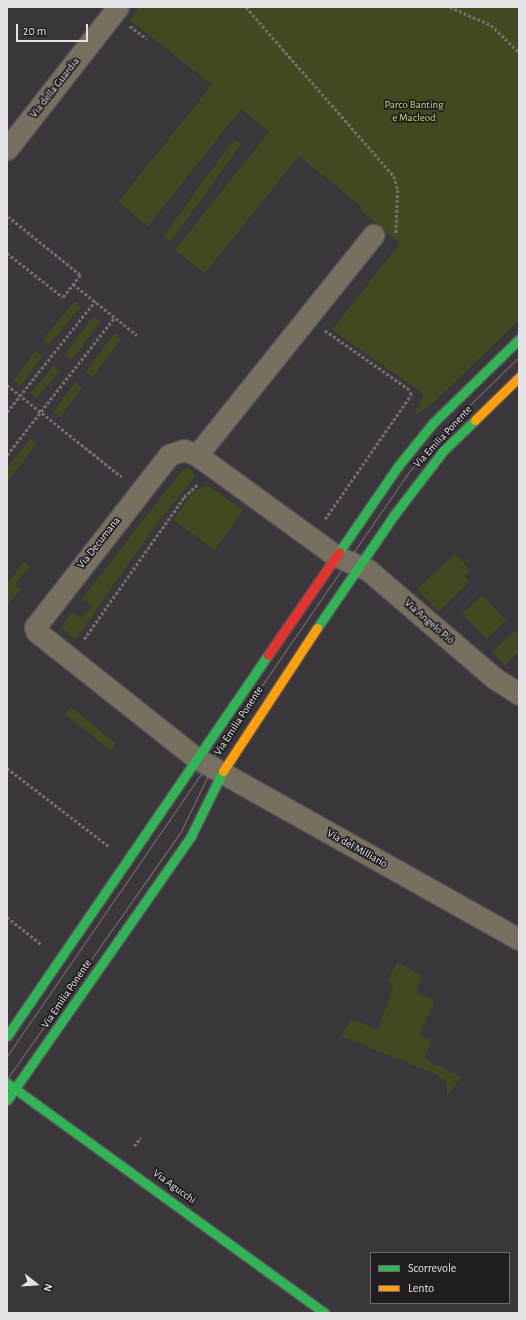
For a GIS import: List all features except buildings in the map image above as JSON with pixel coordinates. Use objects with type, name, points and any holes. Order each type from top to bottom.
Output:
[{"type":"main road","name":"Via Emilia Ponente","points":[[7,1036],[196,758],[402,462],[442,413],[519,339]]},
{"type":"main road","name":"Via Emilia Ponente","points":[[7,1100],[191,836],[221,773],[244,733],[360,564],[429,468],[461,433],[519,377]]},
{"type":"main road","name":"Via Agucchi","points":[[7,1083],[325,1313]]},
{"type":"street","name":"Via della Guardia","points":[[7,149],[123,15]]},
{"type":"street","points":[[197,455],[373,235]]},
{"type":"street","name":"Via Decumana","points":[[196,758],[37,632],[35,627],[169,455],[178,450],[197,455],[336,556]]},
{"type":"street","name":"Via Angelo Piò","points":[[336,556],[360,564],[493,676],[519,694]]},
{"type":"street","name":"Via del Milliario","points":[[196,758],[519,939]]},
{"type":"path","points":[[246,7],[394,176],[398,190],[399,228],[394,238]]},
{"type":"path","points":[[450,7],[491,25],[519,52]]},
{"type":"path","points":[[123,15],[147,40]]},
{"type":"path","points":[[7,253],[62,297],[80,275],[8,217]]},
{"type":"path","points":[[73,284],[137,335]]},
{"type":"path","points":[[7,412],[95,301]]},
{"type":"path","points":[[7,454],[115,317]]},
{"type":"path","points":[[322,328],[411,395],[322,524]]},
{"type":"path","points":[[7,385],[126,480]]},
{"type":"path","points":[[82,642],[184,497],[203,481]]},
{"type":"path","points":[[7,768],[112,849]]},
{"type":"path","points":[[7,917],[45,946]]},
{"type":"path","points":[[131,1151],[141,1136]]},
{"type":"green space","name":"Parco Banting e Macleod","points":[[139,7],[519,7],[519,320],[433,403],[414,416],[423,397],[420,391],[332,330],[400,243],[359,209],[361,206],[299,156],[205,273],[175,250],[269,132],[241,109],[148,226],[118,202],[212,85],[130,20]]},
{"type":"green space","points":[[234,139],[241,144],[171,241],[163,236]]},
{"type":"green space","points":[[75,301],[81,306],[49,344],[43,339]]},
{"type":"green space","points":[[93,316],[100,321],[72,360],[65,355]]},
{"type":"green space","points":[[114,333],[121,338],[93,377],[86,372]]},
{"type":"green space","points":[[35,351],[42,356],[21,386],[13,381]]},
{"type":"green space","points":[[54,365],[60,370],[36,398],[30,393]]},
{"type":"green space","points":[[75,382],[82,387],[61,417],[53,412]]},
{"type":"green space","points":[[30,439],[37,444],[7,482],[7,468]]},
{"type":"green space","points":[[190,468],[195,477],[157,523],[75,640],[61,627],[72,612],[82,618],[92,606],[83,600],[88,591],[183,469]]},
{"type":"green space","points":[[207,485],[243,510],[215,550],[173,520],[193,492]]},
{"type":"green space","points":[[455,554],[470,570],[464,576],[469,582],[439,612],[417,589]]},
{"type":"green space","points":[[24,562],[30,566],[15,585],[21,589],[7,606],[7,583]]},
{"type":"green space","points":[[482,595],[506,621],[486,639],[462,613]]},
{"type":"green space","points":[[515,631],[519,635],[519,652],[505,665],[492,652]]},
{"type":"green space","points":[[71,707],[116,744],[110,750],[65,714]]},
{"type":"green space","points":[[397,962],[423,976],[416,992],[435,1001],[419,1035],[432,1040],[424,1059],[461,1077],[447,1096],[447,1084],[438,1075],[341,1036],[351,1019],[378,1029],[393,988],[388,980]]},
{"type":"tram line","points":[[7,1056],[408,473],[441,433],[519,357]]},
{"type":"tram line","points":[[7,1079],[181,831],[217,757]]},
{"type":"traffic: fast","points":[[339,552],[398,466],[433,423],[519,339]]},
{"type":"traffic: fast","points":[[317,628],[394,515],[443,451],[475,420]]},
{"type":"traffic: fast","points":[[7,1036],[268,655]]},
{"type":"traffic: fast","points":[[7,1100],[191,836],[223,771]]},
{"type":"traffic: fast","points":[[7,1083],[325,1313]]},
{"type":"traffic: slow","points":[[475,420],[519,377]]},
{"type":"traffic: slow","points":[[223,771],[317,628]]},
{"type":"traffic: jam","points":[[268,655],[339,552]]}]
